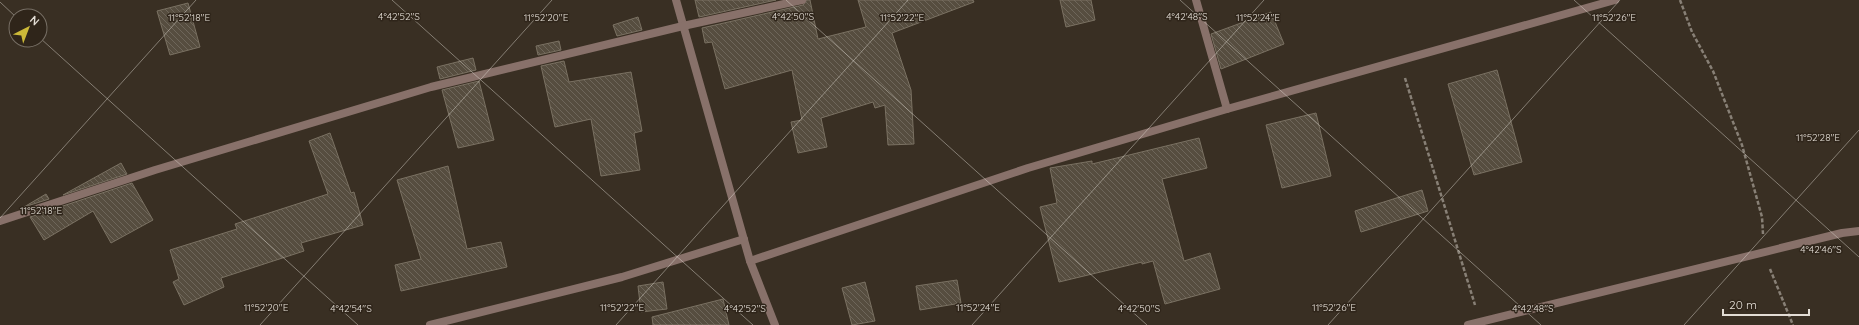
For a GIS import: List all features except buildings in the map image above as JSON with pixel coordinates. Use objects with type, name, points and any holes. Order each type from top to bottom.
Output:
[{"type":"street","points":[[676,0],[682,26],[750,261],[775,325]]},
{"type":"street","points":[[0,221],[155,170],[431,86],[682,26],[802,0]]},
{"type":"street","points":[[1196,0],[1227,109]]},
{"type":"street","points":[[750,261],[1028,168],[1227,109],[1615,0]]},
{"type":"street","points":[[1468,325],[1842,233],[1859,231]]},
{"type":"street","points":[[430,325],[622,277],[744,239]]},
{"type":"path","points":[[1680,0],[1692,32],[1713,71],[1742,145],[1762,217],[1764,253],[1793,325]]},
{"type":"path","points":[[1400,61],[1481,323]]}]
